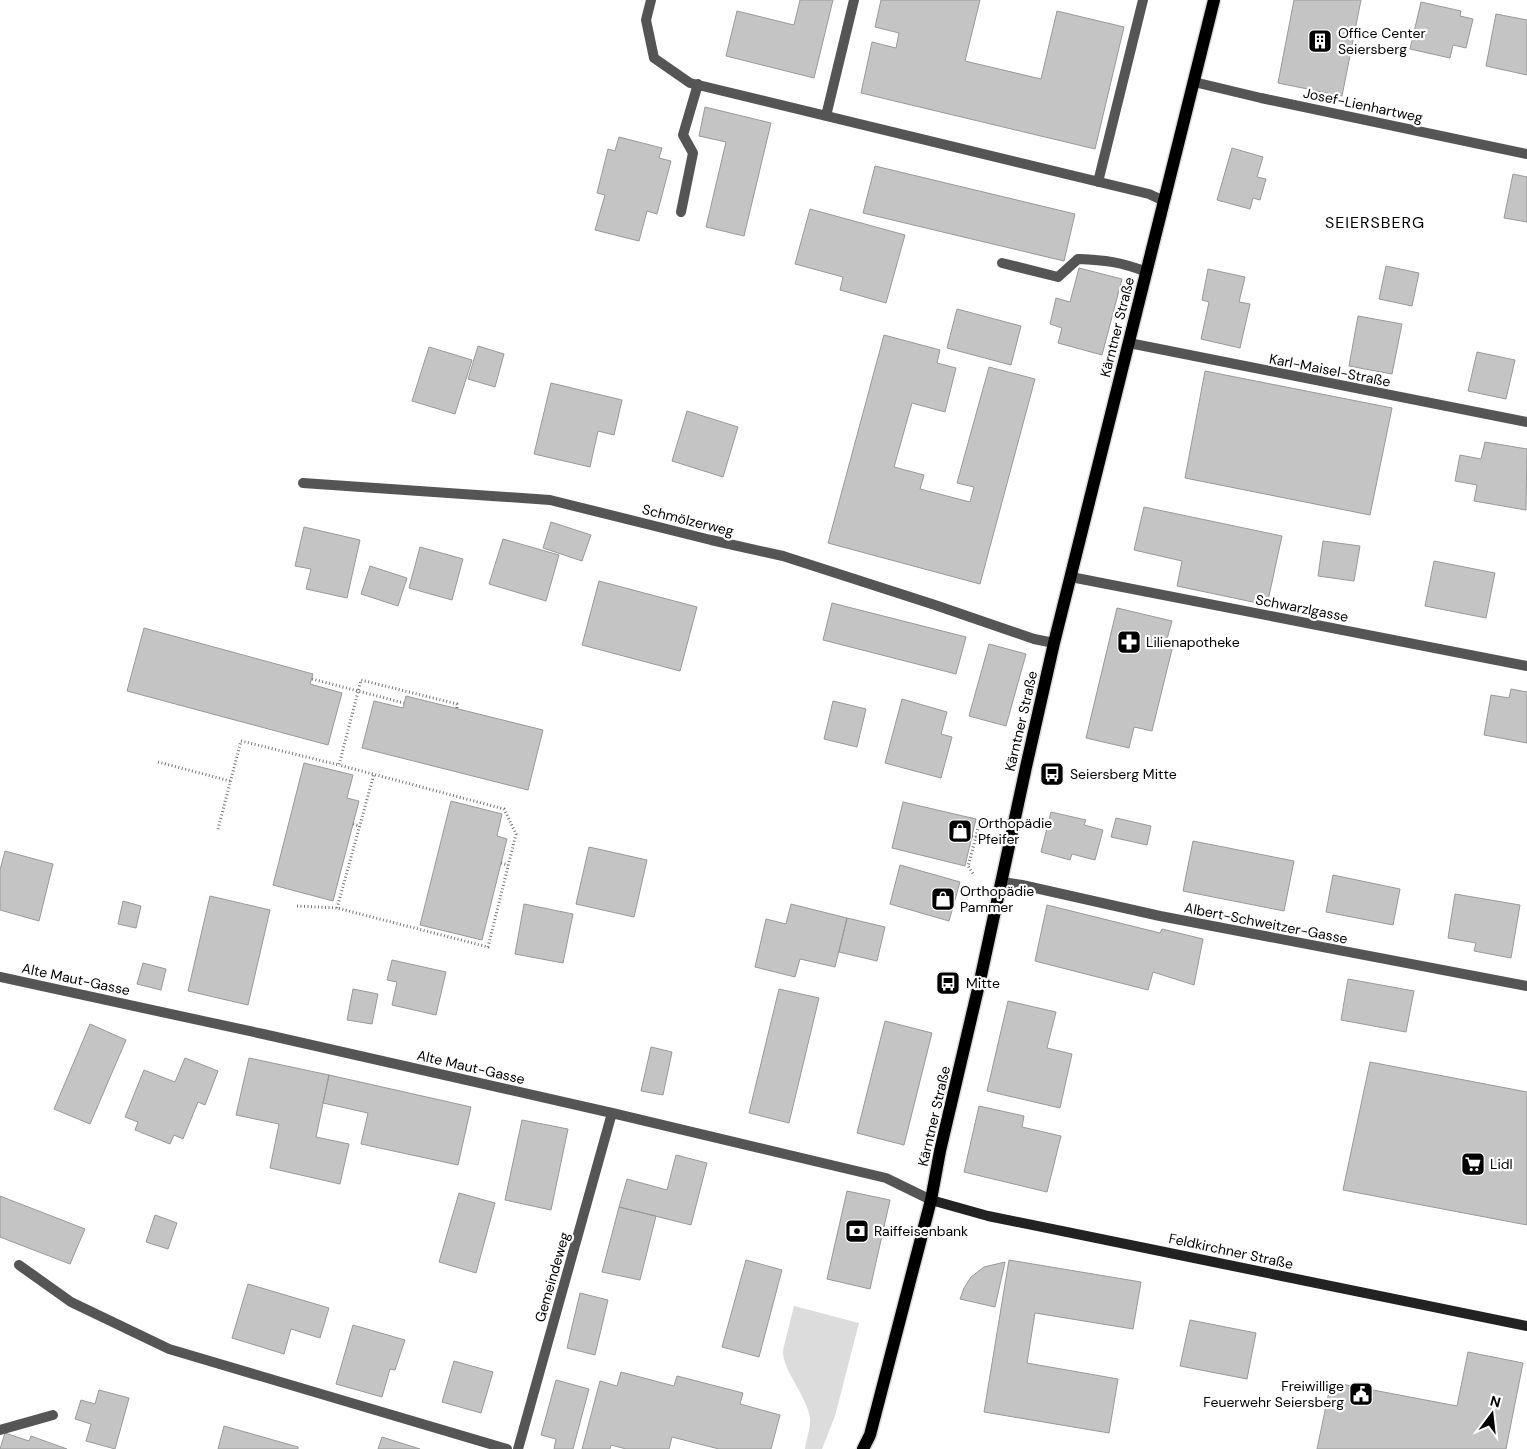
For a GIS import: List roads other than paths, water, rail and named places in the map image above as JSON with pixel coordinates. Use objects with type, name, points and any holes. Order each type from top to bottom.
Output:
[{"type":"main road","name":"Kärntner Straße","points":[[863,1449],[870,1435],[931,1200],[940,1151],[1002,882],[1054,643],[1214,0]]},
{"type":"main road","name":"Feldkirchner Straße","points":[[931,1200],[988,1216],[1527,1326]]},
{"type":"street","points":[[651,0],[646,20],[654,58],[690,83],[1149,194],[1164,201]]},
{"type":"street","points":[[826,116],[854,0]]},
{"type":"street","points":[[1098,182],[1143,0]]},
{"type":"street","name":"Josef-Lienhartweg","points":[[1194,82],[1527,154]]},
{"type":"street","points":[[681,212],[693,153],[683,135],[698,84]]},
{"type":"street","points":[[1002,263],[1058,278],[1078,259],[1108,260],[1129,265],[1146,272]]},
{"type":"street","name":"Karl-Maisel-Straße","points":[[1129,343],[1527,422]]},
{"type":"street","name":"Schmölzerweg","points":[[303,483],[550,500],[783,556],[1024,636],[1054,643]]},
{"type":"street","name":"Schwarzlgasse","points":[[1071,577],[1527,666]]},
{"type":"street","name":"Albert-Schweitzer-Gasse","points":[[1002,882],[1160,916],[1527,986]]},
{"type":"street","name":"Alte Maut-Gasse","points":[[0,977],[612,1113],[886,1178],[931,1200]]},
{"type":"street","name":"Gemeindeweg","points":[[518,1449],[612,1113]]},
{"type":"street","points":[[19,1266],[70,1302],[169,1349],[507,1449]]},
{"type":"street","points":[[0,1430],[53,1415]]},
{"type":"place","name":"Office Center Seiersberg","points":[[1320,41]]},
{"type":"place","name":"Lilienapotheke","points":[[1129,642]]},
{"type":"place","name":"Seiersberg Mitte","points":[[1052,774]]},
{"type":"place","name":"Orthopädie Pfeifer","points":[[960,831]]},
{"type":"place","name":"Orthopädie Pammer","points":[[943,899]]},
{"type":"place","name":"Mitte","points":[[948,983]]},
{"type":"place","name":"Lidl","points":[[1473,1164]]},
{"type":"place","name":"Raiffeisenbank","points":[[857,1231]]},
{"type":"place","name":"Freiwillige Feuerwehr Seiersberg","points":[[1361,1394]]},
{"type":"district","name":"SEIERSBERG","points":[[1375,222]]}]
